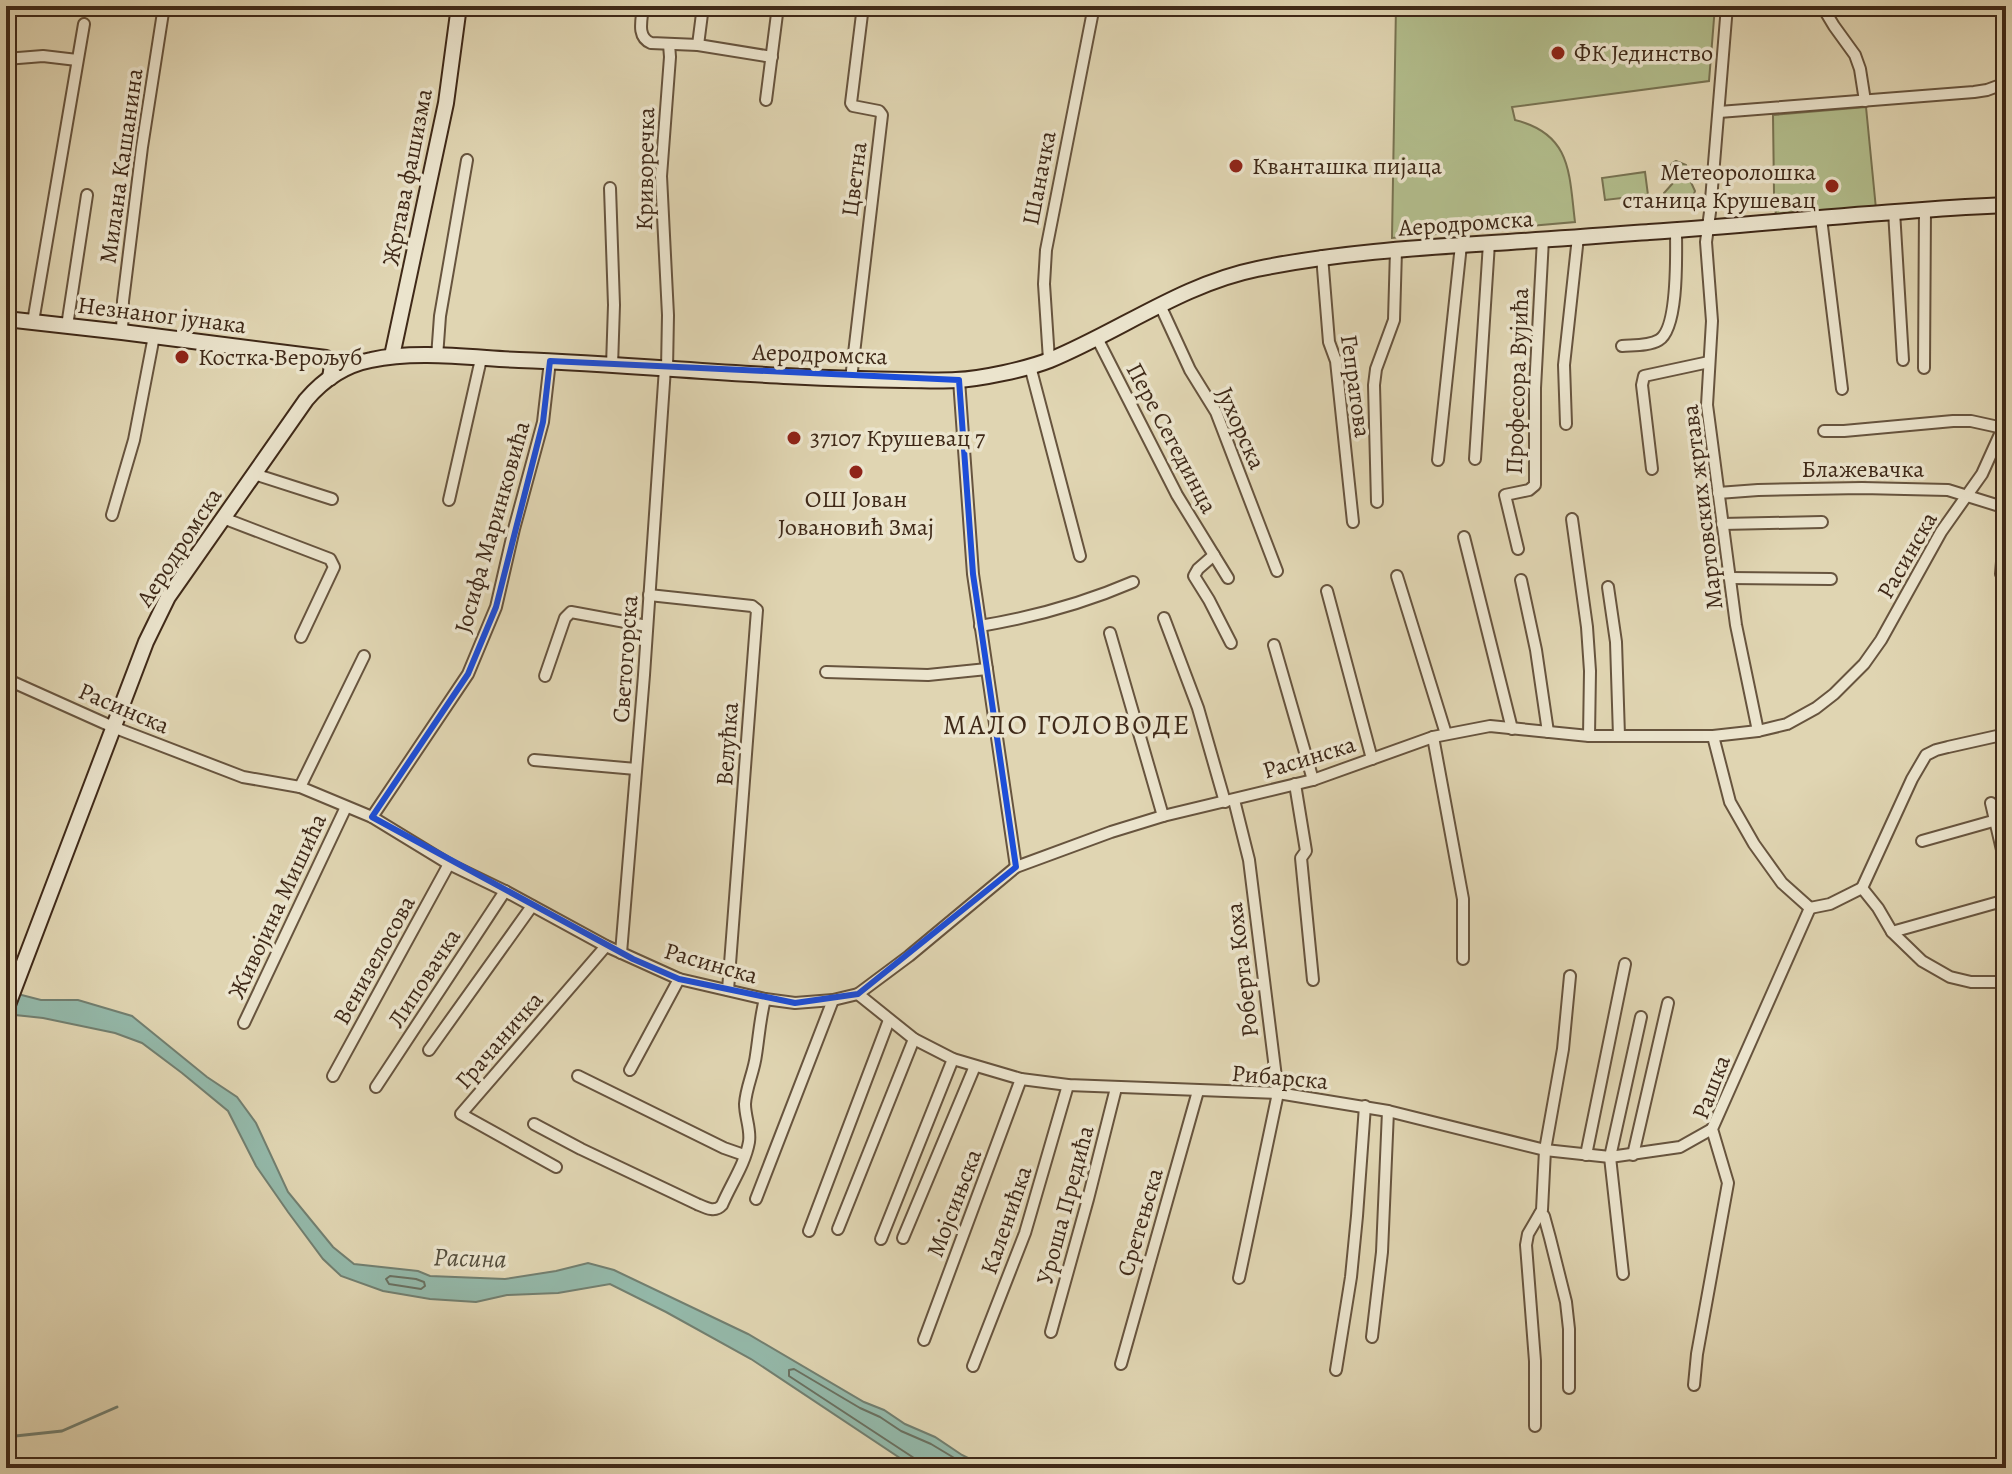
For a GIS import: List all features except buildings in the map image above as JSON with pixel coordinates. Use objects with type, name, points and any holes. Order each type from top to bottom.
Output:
[{"type":"street","name":"Милана Кашанина","points":[[122,332],[138,178],[164,6]]},
{"type":"street","name":"Жртава фашизма","points":[[392,356],[446,103],[459,6]]},
{"type":"street","points":[[643,6],[642,36],[645,41],[698,45],[772,57]]},
{"type":"street","points":[[698,45],[703,6]]},
{"type":"street","points":[[766,100],[778,6]]},
{"type":"street","name":"Цветна","points":[[851,379],[882,115],[879,111],[851,103],[863,6]]},
{"type":"street","name":"Шаначка","points":[[1049,360],[1044,284],[1046,250],[1094,6]]},
{"type":"street","name":"Мартовских жртава","points":[[1727,6],[1706,242],[1712,321],[1707,405],[1736,625],[1758,731]]},
{"type":"street","points":[[1822,6],[1855,55],[1865,101]]},
{"type":"street","points":[[33,322],[84,24]]},
{"type":"street","name":"Криворечка","points":[[666,366],[668,315],[661,176],[669,44]]},
{"type":"street","points":[[6,59],[43,56],[77,60]]},
{"type":"street","points":[[1719,112],[1974,92],[2006,83]]},
{"type":"street","points":[[437,357],[440,316],[467,160]]},
{"type":"street","points":[[610,188],[614,305],[612,366]]},
{"type":"street","points":[[67,326],[87,195]]},
{"type":"street","name":"Аеродромска","points":[[6,1010],[146,642],[168,597],[326,368],[392,356],[666,366],[851,379],[959,380],[1049,360],[1160,305],[1231,275],[1322,256],[1708,228],[1925,208],[2006,205]]},
{"type":"street","points":[[1924,368],[1925,208]]},
{"type":"street","points":[[1894,211],[1903,360]]},
{"type":"street","points":[[1821,218],[1842,389]]},
{"type":"street","points":[[1622,346],[1658,340],[1665,333],[1673,305],[1676,230]]},
{"type":"street","points":[[1566,424],[1564,365],[1578,237]]},
{"type":"street","name":"Професора Вујића","points":[[1518,549],[1505,495],[1529,490],[1535,485],[1535,388],[1543,239]]},
{"type":"street","points":[[1475,459],[1489,243]]},
{"type":"street","points":[[1438,460],[1461,245]]},
{"type":"street","points":[[1377,502],[1374,385],[1376,369],[1394,320],[1396,250]]},
{"type":"street","name":"Гепратова","points":[[1322,256],[1329,342],[1336,361],[1353,522]]},
{"type":"street","name":"Јухорска","points":[[1160,305],[1190,370],[1216,412],[1277,571]]},
{"type":"street","name":"Незнаног јунака","points":[[6,319],[154,336],[326,368],[367,361]]},
{"type":"street","points":[[112,515],[134,440],[154,336]]},
{"type":"street","name":"Пере Сегединца","points":[[1097,338],[1177,495],[1228,578]]},
{"type":"street","points":[[449,500],[481,359]]},
{"type":"street","name":"Јосифа Маринковића","points":[[372,817],[468,674],[496,607],[543,422],[550,361]]},
{"type":"street","points":[[1652,469],[1642,385],[1644,376],[1709,362]]},
{"type":"street","name":"Светогорска","points":[[621,953],[666,366]]},
{"type":"street","points":[[1030,366],[1080,556]]},
{"type":"street","points":[[959,380],[980,626],[1016,867]]},
{"type":"street","points":[[1824,431],[1953,421],[2004,424]]},
{"type":"street","name":"Расинска","points":[[6,679],[113,727],[243,777],[300,787],[332,799],[372,817],[449,864],[606,946],[679,979],[765,999],[795,1003],[833,1000],[858,994],[1016,867],[1163,816],[1313,780],[1433,737],[1490,726],[1589,736],[1713,736],[1787,724],[1834,694],[1864,664],[1881,640],[1941,532],[2000,448],[2004,424]]},
{"type":"street","points":[[254,474],[332,499]]},
{"type":"street","name":"Блажевачка","points":[[1718,493],[1862,488],[1948,490],[2006,511],[2001,574]]},
{"type":"street","points":[[223,518],[334,563],[301,637]]},
{"type":"street","points":[[1572,519],[1587,627],[1589,736]]},
{"type":"street","points":[[1722,524],[1822,522]]},
{"type":"street","points":[[1464,537],[1512,729]]},
{"type":"street","points":[[1214,555],[1194,576],[1231,643]]},
{"type":"street","points":[[1397,576],[1446,734]]},
{"type":"street","points":[[1730,578],[1831,579]]},
{"type":"street","points":[[1521,580],[1536,650],[1548,732]]},
{"type":"street","points":[[980,626],[1046,614],[1133,582]]},
{"type":"street","points":[[1608,587],[1616,642],[1619,736]]},
{"type":"street","points":[[1327,591],[1372,759]]},
{"type":"street","name":"Велућка","points":[[649,595],[752,606],[757,610],[728,990]]},
{"type":"street","points":[[545,676],[565,618],[571,612],[647,626]]},
{"type":"street","name":"Роберта Коха","points":[[1164,618],[1249,860],[1278,1093],[1239,1278]]},
{"type":"street","points":[[1110,633],[1163,816]]},
{"type":"street","points":[[1274,645],[1313,780]]},
{"type":"street","points":[[300,787],[364,656]]},
{"type":"street","points":[[826,672],[928,675],[987,669]]},
{"type":"street","points":[[1713,736],[1730,802],[1754,844],[1782,883],[1810,908],[1830,904],[1862,888],[1926,755],[2006,734]]},
{"type":"street","points":[[1433,737],[1463,899],[1463,959]]},
{"type":"street","points":[[534,760],[636,769]]},
{"type":"street","points":[[1295,784],[1306,851],[1301,858],[1313,980]]},
{"type":"street","points":[[1991,803],[2006,867]]},
{"type":"street","name":"Живојина Мишића","points":[[244,1023],[346,807]]},
{"type":"street","points":[[1922,841],[1993,821]]},
{"type":"street","name":"Венизелосова","points":[[333,1076],[449,864]]},
{"type":"street","points":[[1862,888],[1892,932],[1922,961],[1950,977],[1971,982],[2006,982]]},
{"type":"street","name":"Липовачка","points":[[376,1087],[505,891]]},
{"type":"street","points":[[1892,932],[2006,900]]},
{"type":"street","points":[[429,1050],[532,906]]},
{"type":"street","name":"Рашка","points":[[1694,1385],[1728,1183],[1712,1129],[1810,908]]},
{"type":"street","name":"Грачаничка","points":[[556,1167],[461,1114],[606,946]]},
{"type":"street","points":[[1586,1155],[1625,964]]},
{"type":"street","points":[[1535,1426],[1535,1361],[1526,1245],[1528,1234],[1540,1214],[1545,1150],[1563,1049],[1570,976]]},
{"type":"street","points":[[630,1070],[679,979]]},
{"type":"street","name":"Рибарска","points":[[858,994],[914,1039],[953,1059],[1021,1079],[1116,1088],[1278,1093],[1365,1106],[1545,1150],[1610,1157],[1680,1147],[1712,1129]]},
{"type":"street","points":[[534,1124],[609,1163],[714,1210],[722,1205],[742,1166],[749,1140],[746,1095],[765,999]]},
{"type":"street","points":[[756,1199],[833,1000]]},
{"type":"street","points":[[1633,1155],[1668,1003]]},
{"type":"street","points":[[1623,1274],[1610,1157],[1641,1017]]},
{"type":"street","points":[[809,1231],[889,1020]]},
{"type":"street","points":[[838,1229],[914,1039]]},
{"type":"street","points":[[881,1239],[953,1059]]},
{"type":"street","points":[[903,1238],[975,1066]]},
{"type":"street","points":[[578,1076],[744,1155]]},
{"type":"street","name":"Мојсињска","points":[[924,1340],[1021,1079]]},
{"type":"street","name":"Каленићка","points":[[973,1366],[1025,1233],[1068,1085]]},
{"type":"street","name":"Уроша Предића","points":[[1051,1332],[1116,1088]]},
{"type":"street","name":"Сретењска","points":[[1121,1364],[1198,1091]]},
{"type":"street","points":[[1336,1370],[1353,1262],[1365,1106]]},
{"type":"street","points":[[1372,1337],[1382,1252],[1388,1111]]},
{"type":"street","points":[[1540,1214],[1550,1238],[1566,1302],[1569,1388]]},
{"type":"highlighted area","points":[[550,361],[959,380],[973,574],[1016,867],[858,994],[795,1003],[679,979],[633,959],[372,817],[468,674],[496,607],[543,422]]},
{"type":"shaded area","points":[[1396,6],[1715,6],[1709,81],[1512,107],[1515,120],[1534,126],[1548,135],[1564,158],[1575,222],[1392,238]]},
{"type":"shaded area","points":[[1866,107],[1877,219],[1777,228],[1773,115]]},
{"type":"shaded area","points":[[1676,161],[1686,165],[1695,191],[1689,199],[1678,196],[1670,201],[1664,193],[1673,183],[1670,168]]},
{"type":"shaded area","points":[[1645,172],[1648,195],[1605,200],[1602,178]]},
{"type":"water","points":[[6,991],[41,1000],[78,1000],[132,1016],[207,1077],[237,1097],[256,1123],[288,1192],[333,1247],[354,1264],[418,1271],[430,1276],[505,1279],[588,1263],[614,1270],[748,1334],[864,1402],[935,1437],[988,1468],[915,1468],[751,1359],[610,1284],[558,1293],[507,1295],[476,1302],[430,1299],[383,1291],[341,1276],[323,1259],[256,1166],[228,1111],[142,1043],[115,1033],[43,1018],[6,1014]]},
{"type":"waterway","points":[[6,1437],[62,1431],[117,1407]]},
{"type":"place","name":"ФК Јединство","points":[[1558,53]]},
{"type":"place","name":"Кванташка пијаца","points":[[1236,166]]},
{"type":"place","name":"Метеоролошка станица Крушевац","points":[[1832,186]]},
{"type":"place","name":"Костка Верољуб","points":[[182,357]]},
{"type":"place","name":"37107 Крушевац 7","points":[[794,438]]},
{"type":"place","name":"ОШ Јован Јовановић Змај","points":[[856,472]]},
{"type":"district","name":"МАЛО ГОЛОВОДЕ","points":[[1067,725]]},
{"type":"water label","name":"Расина","points":[[470,1258]]}]
